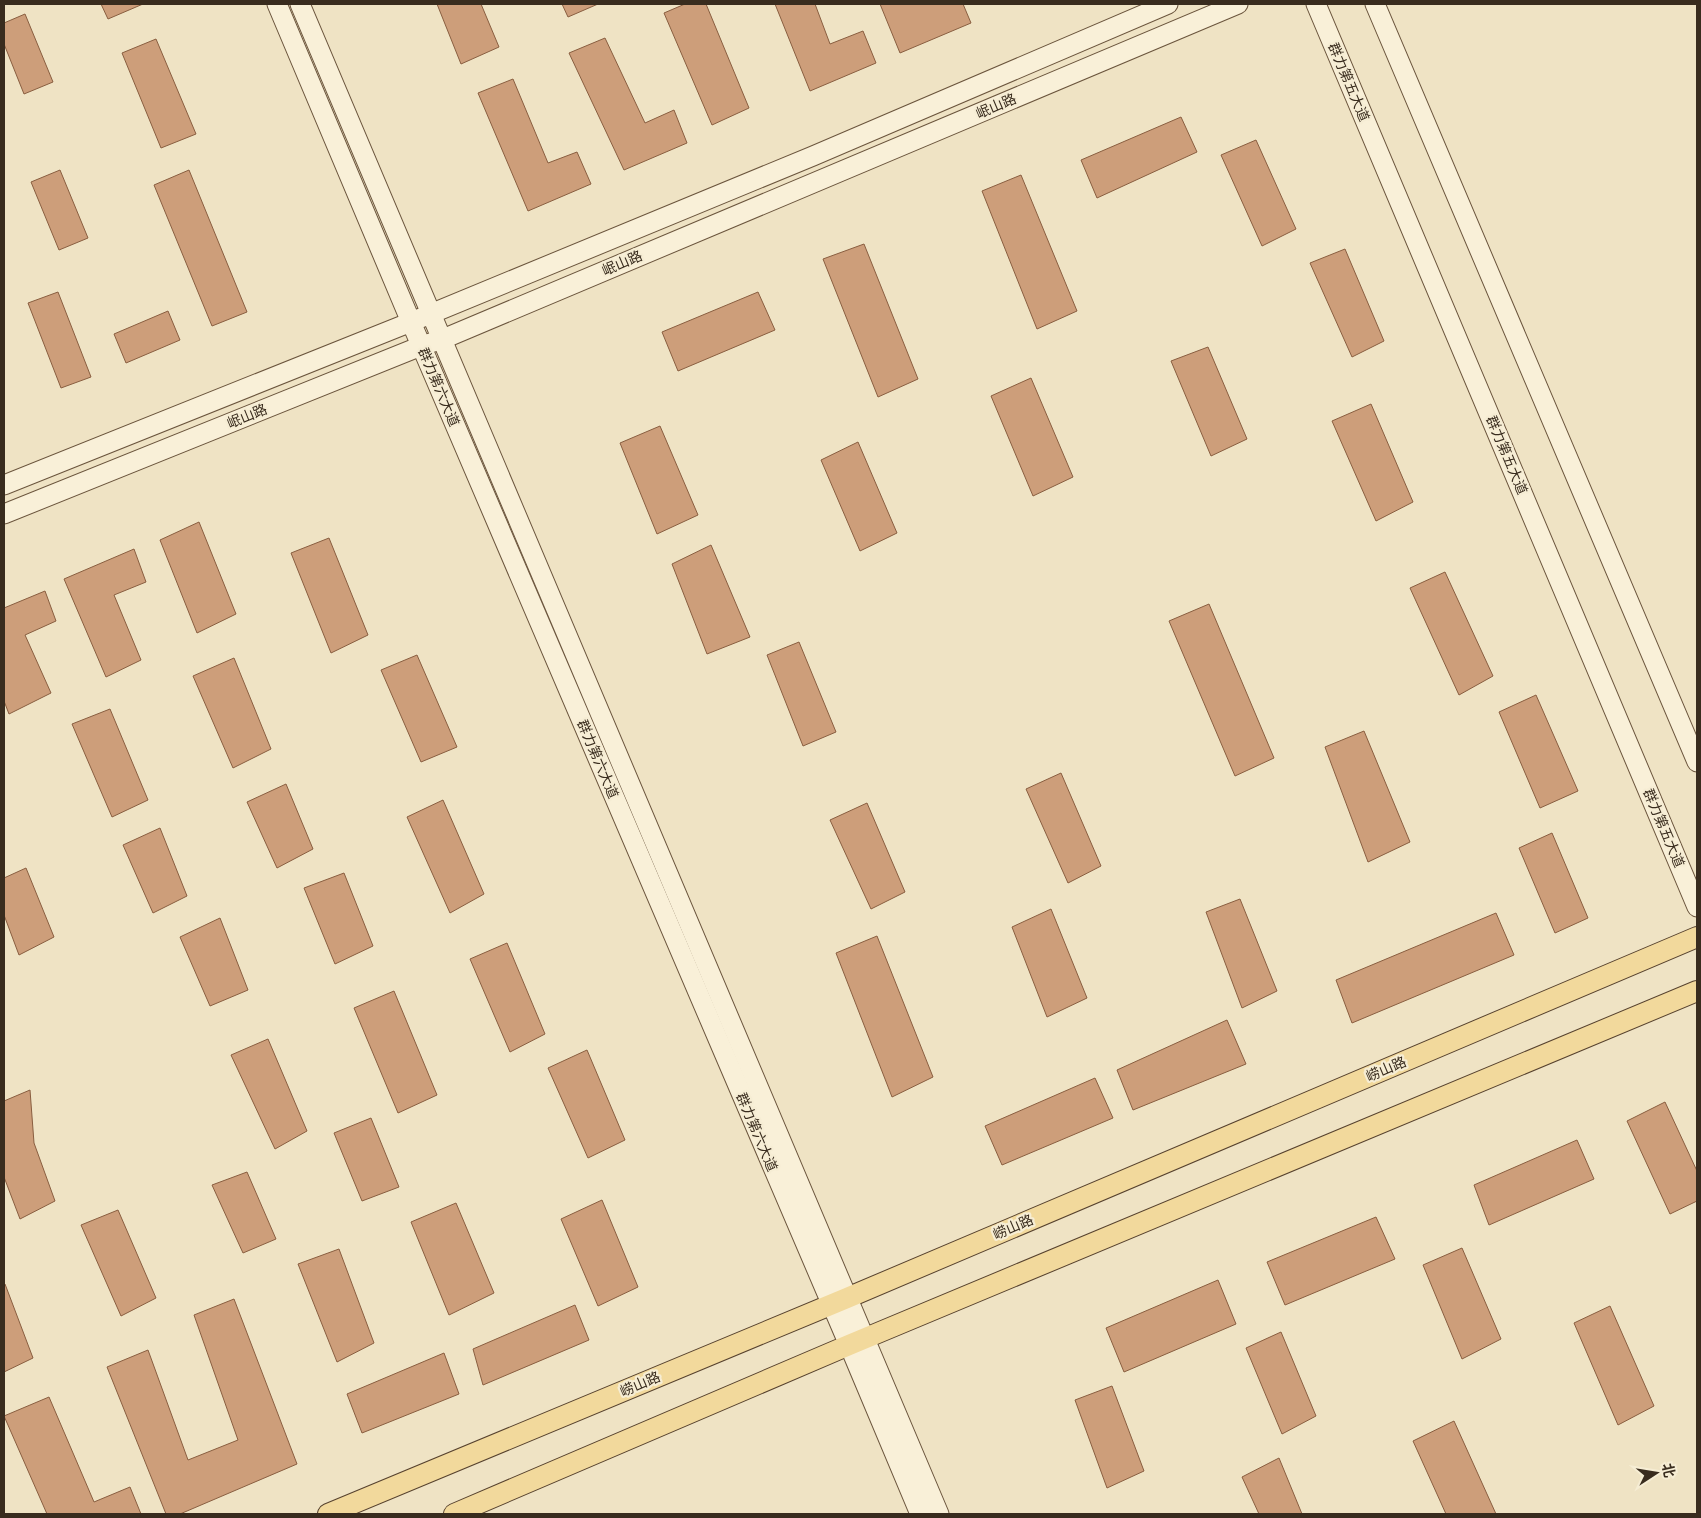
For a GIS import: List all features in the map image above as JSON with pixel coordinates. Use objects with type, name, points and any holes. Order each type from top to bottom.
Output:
[{"type":"main road","name":"群力第六大道","points":[[277,4],[421,346],[857,1343],[938,1514]]},
{"type":"main road","name":"群力第六大道","points":[[300,4],[442,339],[839,1301]]},
{"type":"main road","name":"岷山路","points":[[4,485],[431,314],[813,156],[1168,4]]},
{"type":"main road","name":"岷山路","points":[[4,514],[442,339],[1238,4]]},
{"type":"main road","name":"群力第五大道","points":[[1316,4],[1697,907]]},
{"type":"main road","points":[[1376,4],[1697,762]]},
{"type":"main road","name":"崂山路","points":[[328,1514],[839,1301],[1697,937]]},
{"type":"main road","points":[[454,1514],[1697,991]]},
{"type":"main road","name":"群力第六大道","points":[[857,1343],[920,1514]]},
{"type":"building","points":[[101,4],[143,4],[108,19]]},
{"type":"building","points":[[437,4],[481,4],[499,47],[461,64]]},
{"type":"building","points":[[562,4],[598,4],[568,17]]},
{"type":"building","points":[[685,4],[706,4],[749,108],[712,125],[664,13]]},
{"type":"building","points":[[775,4],[815,4],[830,44],[863,31],[876,63],[810,91]]},
{"type":"building","points":[[880,4],[963,4],[971,23],[900,53]]},
{"type":"building","points":[[25,14],[53,82],[24,94],[4,44],[4,23]]},
{"type":"building","points":[[605,38],[645,123],[674,110],[687,143],[624,170],[569,53]]},
{"type":"building","points":[[156,39],[196,134],[161,148],[122,53]]},
{"type":"building","points":[[513,79],[548,163],[577,152],[591,184],[528,211],[478,93]]},
{"type":"building","points":[[1181,117],[1197,152],[1097,198],[1081,160]]},
{"type":"building","points":[[1256,140],[1296,229],[1262,246],[1221,155]]},
{"type":"building","points":[[60,170],[88,238],[59,250],[31,182]]},
{"type":"building","points":[[189,170],[247,312],[212,326],[154,185]]},
{"type":"building","points":[[1021,175],[1077,311],[1037,329],[982,191]]},
{"type":"building","points":[[864,244],[918,379],[878,397],[823,259]]},
{"type":"building","points":[[1345,249],[1384,341],[1352,357],[1310,263]]},
{"type":"building","points":[[58,292],[91,377],[61,388],[28,303]]},
{"type":"building","points":[[758,292],[775,330],[678,371],[662,332]]},
{"type":"building","points":[[168,311],[180,340],[126,363],[114,334]]},
{"type":"building","points":[[1208,347],[1247,439],[1211,456],[1171,361]]},
{"type":"building","points":[[1031,378],[1073,477],[1033,496],[991,396]]},
{"type":"building","points":[[1371,404],[1413,502],[1376,521],[1332,421]]},
{"type":"building","points":[[660,426],[698,515],[657,534],[620,443]]},
{"type":"building","points":[[858,442],[897,533],[860,551],[821,460]]},
{"type":"building","points":[[199,522],[236,614],[197,633],[160,540]]},
{"type":"building","points":[[329,538],[368,635],[331,653],[291,553]]},
{"type":"building","points":[[711,545],[750,637],[707,654],[672,564]]},
{"type":"building","points":[[134,549],[146,582],[114,595],[141,660],[106,677],[64,579]]},
{"type":"building","points":[[1445,572],[1493,676],[1459,695],[1410,588]]},
{"type":"building","points":[[45,591],[56,621],[25,635],[51,693],[9,714],[4,701],[4,608]]},
{"type":"building","points":[[1209,604],[1274,758],[1235,776],[1169,621]]},
{"type":"building","points":[[799,642],[836,732],[803,746],[767,655]]},
{"type":"building","points":[[417,655],[457,747],[421,762],[381,670]]},
{"type":"building","points":[[234,658],[271,749],[233,768],[193,676]]},
{"type":"building","points":[[1536,695],[1578,791],[1540,808],[1499,712]]},
{"type":"building","points":[[110,709],[148,800],[112,817],[72,724]]},
{"type":"building","points":[[1364,731],[1410,842],[1368,862],[1325,747]]},
{"type":"building","points":[[1061,773],[1101,866],[1068,883],[1026,789]]},
{"type":"building","points":[[286,784],[313,849],[277,868],[247,802]]},
{"type":"building","points":[[443,800],[484,894],[450,913],[407,817]]},
{"type":"building","points":[[867,803],[905,892],[871,909],[830,820]]},
{"type":"building","points":[[160,828],[187,896],[153,913],[123,845]]},
{"type":"building","points":[[1552,833],[1588,918],[1555,933],[1519,848]]},
{"type":"building","points":[[26,868],[54,937],[19,955],[4,915],[4,878]]},
{"type":"building","points":[[344,873],[373,946],[335,964],[304,888]]},
{"type":"building","points":[[1240,899],[1277,991],[1242,1008],[1206,912]]},
{"type":"building","points":[[1051,909],[1087,998],[1047,1017],[1012,927]]},
{"type":"building","points":[[1496,913],[1514,955],[1352,1023],[1336,980]]},
{"type":"building","points":[[220,918],[248,990],[210,1006],[180,937]]},
{"type":"building","points":[[877,936],[933,1077],[892,1097],[836,953]]},
{"type":"building","points":[[507,943],[545,1034],[510,1052],[470,959]]},
{"type":"building","points":[[394,991],[437,1095],[398,1113],[354,1008]]},
{"type":"building","points":[[1227,1020],[1246,1064],[1133,1110],[1117,1070]]},
{"type":"building","points":[[268,1039],[307,1131],[275,1149],[231,1055]]},
{"type":"building","points":[[587,1050],[625,1140],[588,1158],[548,1068]]},
{"type":"building","points":[[1095,1078],[1113,1118],[1002,1165],[985,1126]]},
{"type":"building","points":[[30,1090],[34,1143],[55,1201],[20,1219],[4,1177],[4,1101]]},
{"type":"building","points":[[1665,1102],[1697,1171],[1697,1201],[1670,1214],[1627,1121]]},
{"type":"building","points":[[371,1118],[399,1187],[362,1201],[334,1133]]},
{"type":"building","points":[[1577,1140],[1594,1179],[1489,1225],[1474,1185]]},
{"type":"building","points":[[247,1172],[276,1239],[243,1253],[212,1185]]},
{"type":"building","points":[[602,1200],[638,1287],[598,1306],[561,1219]]},
{"type":"building","points":[[456,1203],[494,1293],[449,1315],[411,1222]]},
{"type":"building","points":[[118,1210],[156,1298],[121,1316],[81,1225]]},
{"type":"building","points":[[1376,1217],[1395,1259],[1285,1305],[1267,1262]]},
{"type":"building","points":[[1462,1248],[1501,1339],[1462,1359],[1423,1265]]},
{"type":"building","points":[[339,1249],[374,1343],[337,1362],[298,1264]]},
{"type":"building","points":[[1218,1280],[1236,1324],[1124,1372],[1106,1328]]},
{"type":"building","points":[[4,1285],[33,1358],[4,1372]]},
{"type":"building","points":[[234,1299],[297,1464],[180,1514],[166,1514],[107,1367],[148,1350],[188,1460],[238,1440],[194,1315]]},
{"type":"building","points":[[575,1305],[589,1340],[483,1385],[473,1349]]},
{"type":"building","points":[[1610,1306],[1654,1406],[1618,1425],[1574,1323]]},
{"type":"building","points":[[1281,1332],[1316,1416],[1282,1434],[1246,1348]]},
{"type":"building","points":[[444,1353],[459,1394],[362,1433],[347,1394]]},
{"type":"building","points":[[1112,1386],[1144,1471],[1107,1488],[1075,1400]]},
{"type":"building","points":[[49,1397],[94,1502],[130,1487],[141,1514],[47,1514],[4,1416]]},
{"type":"building","points":[[1454,1421],[1496,1514],[1446,1514],[1413,1441]]},
{"type":"building","points":[[1279,1458],[1302,1514],[1259,1514],[1242,1477]]}]
